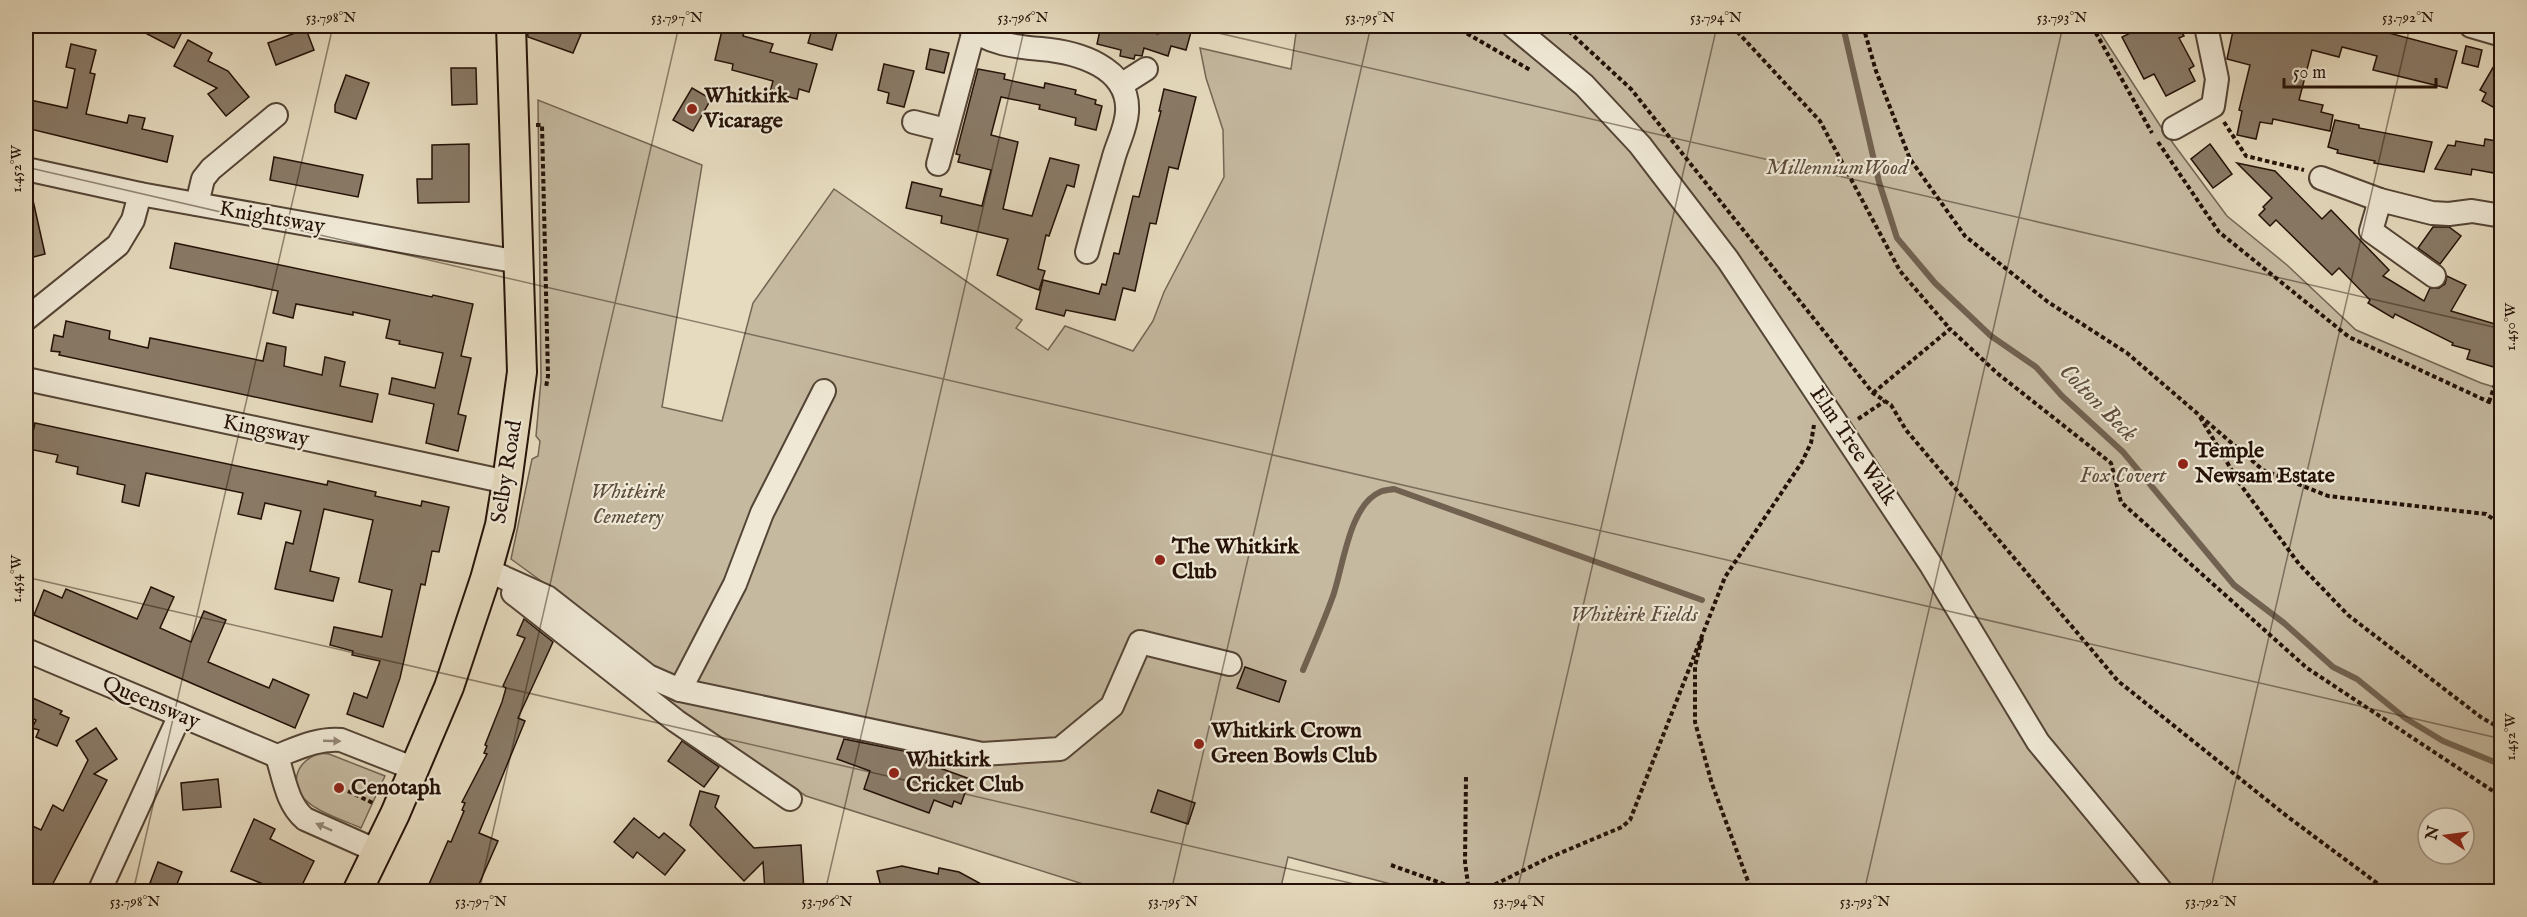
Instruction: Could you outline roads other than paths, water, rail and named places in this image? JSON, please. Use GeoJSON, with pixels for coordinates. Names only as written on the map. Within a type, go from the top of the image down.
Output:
{"type":"FeatureCollection","features":[{"type":"Feature","properties":{"kind":"main road","name":"Selby Road"},"geometry":{"type":"LineString","coordinates":[[357,891],[415,769],[449,687],[500,525],[522,372],[511,26]]}},
{"type":"Feature","properties":{"kind":"street","name":"Elm Tree Walk"},"geometry":{"type":"LineString","coordinates":[[1513,26],[1584,85],[1640,145],[1728,260],[1925,555],[2037,742],[2162,891]]}},
{"type":"Feature","properties":{"kind":"street"},"geometry":{"type":"LineString","coordinates":[[2174,128],[2214,106],[2217,79],[2206,26]]}},
{"type":"Feature","properties":{"kind":"street"},"geometry":{"type":"LineString","coordinates":[[2471,26],[2502,35]]}},
{"type":"Feature","properties":{"kind":"street"},"geometry":{"type":"LineString","coordinates":[[938,164],[972,28],[1004,44],[1080,56],[1103,66],[1120,85],[1127,106],[1125,128],[1116,147],[1087,252]]}},
{"type":"Feature","properties":{"kind":"street"},"geometry":{"type":"LineString","coordinates":[[1120,85],[1146,69]]}},
{"type":"Feature","properties":{"kind":"street"},"geometry":{"type":"LineString","coordinates":[[197,204],[204,179],[211,170],[276,115]]}},
{"type":"Feature","properties":{"kind":"street"},"geometry":{"type":"LineString","coordinates":[[914,122],[946,130]]}},
{"type":"Feature","properties":{"kind":"street","name":"Knightsway"},"geometry":{"type":"LineString","coordinates":[[26,169],[140,194],[519,262]]}},
{"type":"Feature","properties":{"kind":"street"},"geometry":{"type":"LineString","coordinates":[[2321,178],[2380,200],[2432,213],[2449,214],[2472,211],[2502,216]]}},
{"type":"Feature","properties":{"kind":"street"},"geometry":{"type":"LineString","coordinates":[[26,319],[118,245],[133,220],[140,194]]}},
{"type":"Feature","properties":{"kind":"street"},"geometry":{"type":"LineString","coordinates":[[2380,200],[2371,231],[2434,276]]}},
{"type":"Feature","properties":{"kind":"street","name":"Kingsway"},"geometry":{"type":"LineString","coordinates":[[26,379],[507,482]]}},
{"type":"Feature","properties":{"kind":"street"},"geometry":{"type":"LineString","coordinates":[[680,690],[735,584],[762,513],[824,391]]}},
{"type":"Feature","properties":{"kind":"street"},"geometry":{"type":"LineString","coordinates":[[486,575],[547,597],[648,676],[680,690],[982,754],[1060,749],[1112,706],[1140,642],[1230,664]]}},
{"type":"Feature","properties":{"kind":"street"},"geometry":{"type":"LineString","coordinates":[[486,575],[520,597],[676,721],[790,799]]}},
{"type":"Feature","properties":{"kind":"street","name":"Queensway"},"geometry":{"type":"LineString","coordinates":[[26,650],[277,756]]}},
{"type":"Feature","properties":{"kind":"street"},"geometry":{"type":"LineString","coordinates":[[99,891],[180,715]]}},
{"type":"Feature","properties":{"kind":"street"},"geometry":{"type":"LineString","coordinates":[[377,851],[305,819],[297,812],[291,804],[277,756],[318,741],[341,740],[415,769]]}},
{"type":"Feature","properties":{"kind":"waterway","name":"Colton Beck"},"geometry":{"type":"LineString","coordinates":[[1843,26],[1879,182],[1897,238],[1935,283],[1991,336],[2036,367],[2062,396],[2123,452],[2234,585],[2284,623],[2333,667],[2357,679],[2405,718],[2443,741],[2502,765]]}},
{"type":"Feature","properties":{"kind":"waterway"},"geometry":{"type":"LineString","coordinates":[[1303,670],[1333,596],[1354,523],[1369,499],[1385,490],[1394,489],[1702,600]]}},
{"type":"Feature","properties":{"kind":"place","name":"Whitkirk Vicarage"},"geometry":{"type":"Point","coordinates":[692,109]}},
{"type":"Feature","properties":{"kind":"place","name":"Temple Newsam Estate"},"geometry":{"type":"Point","coordinates":[2183,464]}},
{"type":"Feature","properties":{"kind":"place","name":"The Whitkirk Club"},"geometry":{"type":"Point","coordinates":[1160,560]}},
{"type":"Feature","properties":{"kind":"place","name":"Whitkirk Crown Green Bowls Club"},"geometry":{"type":"Point","coordinates":[1199,744]}},
{"type":"Feature","properties":{"kind":"place","name":"Whitkirk Cricket Club"},"geometry":{"type":"Point","coordinates":[894,773]}},
{"type":"Feature","properties":{"kind":"place","name":"Cenotaph"},"geometry":{"type":"Point","coordinates":[339,788]}},
{"type":"Feature","properties":{"kind":"park label","name":"MillenniumWood"},"geometry":{"type":"Point","coordinates":[1837,168]}},
{"type":"Feature","properties":{"kind":"park label","name":"Fox Covert"},"geometry":{"type":"Point","coordinates":[2123,476]}},
{"type":"Feature","properties":{"kind":"park label","name":"Whitkirk Cemetery"},"geometry":{"type":"Point","coordinates":[628,504]}},
{"type":"Feature","properties":{"kind":"park label","name":"Whitkirk Fields"},"geometry":{"type":"Point","coordinates":[1634,615]}}]}
